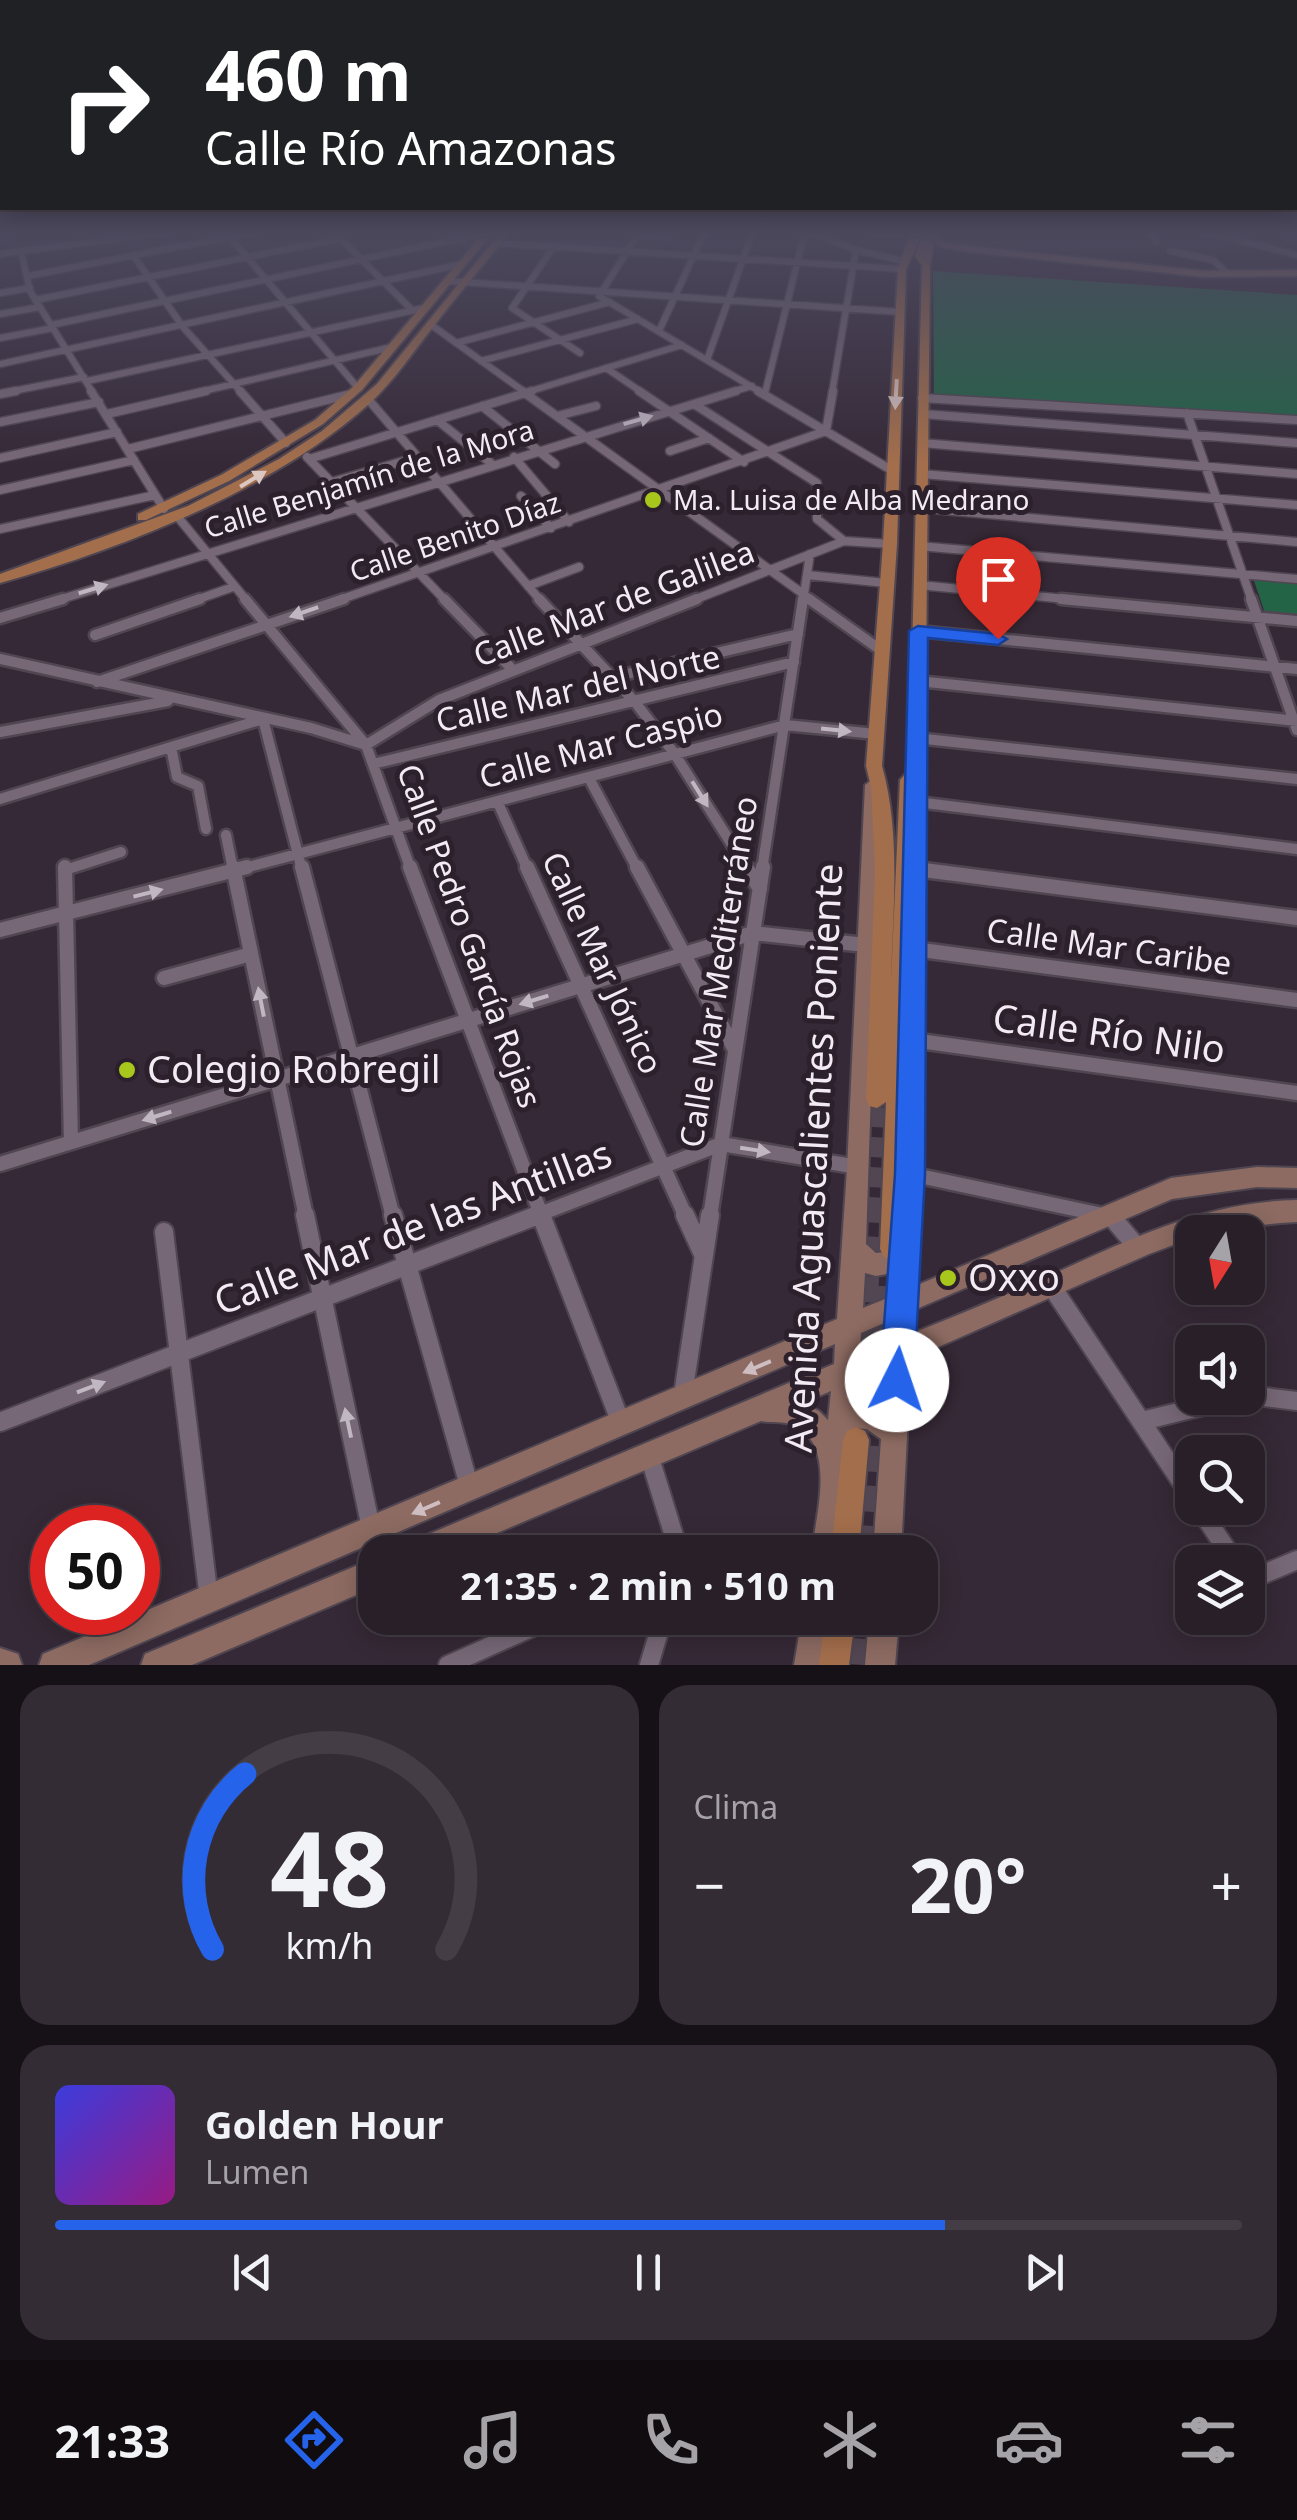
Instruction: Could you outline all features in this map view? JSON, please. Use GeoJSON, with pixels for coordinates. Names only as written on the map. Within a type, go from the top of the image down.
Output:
{"type":"FeatureCollection","features":[{"type":"Feature","properties":{"kind":"main road"},"geometry":{"type":"LineString","coordinates":[[0,566],[164,509],[286,443],[354,391],[392,347],[417,309]]}},
{"type":"Feature","properties":{"kind":"main road"},"geometry":{"type":"LineString","coordinates":[[0,579],[177,516],[304,455],[368,398],[442,309]]}},
{"type":"Feature","properties":{"kind":"main road","name":"Avenida Aguascalientes Poniente"},"geometry":{"type":"LineString","coordinates":[[846,1535],[845,1372],[900,309]]}},
{"type":"Feature","properties":{"kind":"main road"},"geometry":{"type":"LineString","coordinates":[[853,1243],[859,1256],[875,1266],[893,1263],[899,1250],[910,1174],[925,309]]}},
{"type":"Feature","properties":{"kind":"main road","name":"Avenida Aguascalientes Poniente"},"geometry":{"type":"LineString","coordinates":[[874,766],[881,778],[882,836],[876,1098]]}},
{"type":"Feature","properties":{"kind":"main road"},"geometry":{"type":"LineString","coordinates":[[888,1535],[902,1306],[899,1250],[908,780],[917,772]]}},
{"type":"Feature","properties":{"kind":"main road"},"geometry":{"type":"LineString","coordinates":[[386,1535],[470,1489],[1172,1189],[1257,1177],[1297,1178]]}},
{"type":"Feature","properties":{"kind":"main road"},"geometry":{"type":"LineString","coordinates":[[460,1535],[845,1372],[899,1353],[1137,1247],[1227,1214],[1297,1211]]}},
{"type":"Feature","properties":{"kind":"main road"},"geometry":{"type":"LineString","coordinates":[[758,1409],[796,1410],[812,1419],[829,1445],[837,1474]]}},
{"type":"Feature","properties":{"kind":"main road"},"geometry":{"type":"LineString","coordinates":[[848,1429],[859,1412],[872,1416],[894,1434]]}},
{"type":"Feature","properties":{"kind":"main road","name":"Avenida Aguascalientes Poniente"},"geometry":{"type":"LineString","coordinates":[[828,1535],[848,1429]]}},
{"type":"Feature","properties":{"kind":"main road"},"geometry":{"type":"LineString","coordinates":[[52,1665],[209,1600],[358,1547]]}},
{"type":"Feature","properties":{"kind":"main road"},"geometry":{"type":"LineString","coordinates":[[156,1665],[358,1579]]}},
{"type":"Feature","properties":{"kind":"main road"},"geometry":{"type":"LineString","coordinates":[[809,1665],[814,1635]]}},
{"type":"Feature","properties":{"kind":"main road"},"geometry":{"type":"LineString","coordinates":[[834,1665],[838,1635]]}},
{"type":"Feature","properties":{"kind":"street"},"geometry":{"type":"LineString","coordinates":[[41,309],[164,509]]}},
{"type":"Feature","properties":{"kind":"street"},"geometry":{"type":"LineString","coordinates":[[0,338],[130,309]]}},
{"type":"Feature","properties":{"kind":"street"},"geometry":{"type":"LineString","coordinates":[[170,309],[286,443]]}},
{"type":"Feature","properties":{"kind":"street"},"geometry":{"type":"LineString","coordinates":[[0,364],[263,309]]}},
{"type":"Feature","properties":{"kind":"street"},"geometry":{"type":"LineString","coordinates":[[128,449],[354,391],[334,361],[288,309]]}},
{"type":"Feature","properties":{"kind":"street"},"geometry":{"type":"LineString","coordinates":[[0,392],[206,354],[414,309]]}},
{"type":"Feature","properties":{"kind":"street"},"geometry":{"type":"LineString","coordinates":[[513,309],[580,353]]}},
{"type":"Feature","properties":{"kind":"street"},"geometry":{"type":"LineString","coordinates":[[456,343],[585,309]]}},
{"type":"Feature","properties":{"kind":"street"},"geometry":{"type":"LineString","coordinates":[[621,309],[893,471]]}},
{"type":"Feature","properties":{"kind":"street"},"geometry":{"type":"LineString","coordinates":[[658,331],[670,309]]}},
{"type":"Feature","properties":{"kind":"street"},"geometry":{"type":"LineString","coordinates":[[707,360],[725,309]]}},
{"type":"Feature","properties":{"kind":"street"},"geometry":{"type":"LineString","coordinates":[[765,394],[787,309]]}},
{"type":"Feature","properties":{"kind":"street"},"geometry":{"type":"LineString","coordinates":[[826,430],[846,309]]}},
{"type":"Feature","properties":{"kind":"street"},"geometry":{"type":"LineString","coordinates":[[855,309],[900,312]]}},
{"type":"Feature","properties":{"kind":"street"},"geometry":{"type":"LineString","coordinates":[[481,361],[638,319]]}},
{"type":"Feature","properties":{"kind":"street"},"geometry":{"type":"LineString","coordinates":[[430,324],[882,651]]}},
{"type":"Feature","properties":{"kind":"street"},"geometry":{"type":"LineString","coordinates":[[304,455],[394,433],[682,345]]}},
{"type":"Feature","properties":{"kind":"street"},"geometry":{"type":"LineString","coordinates":[[106,414],[392,347]]}},
{"type":"Feature","properties":{"kind":"street"},"geometry":{"type":"LineString","coordinates":[[606,368],[744,462]]}},
{"type":"Feature","properties":{"kind":"street","name":"Calle Benjamín de la Mora"},"geometry":{"type":"LineString","coordinates":[[0,618],[752,386]]}},
{"type":"Feature","properties":{"kind":"street"},"geometry":{"type":"LineString","coordinates":[[368,398],[492,548],[614,677],[674,753],[760,888]]}},
{"type":"Feature","properties":{"kind":"street"},"geometry":{"type":"LineString","coordinates":[[922,398],[1297,420]]}},
{"type":"Feature","properties":{"kind":"street"},"geometry":{"type":"LineString","coordinates":[[0,422],[99,402]]}},
{"type":"Feature","properties":{"kind":"street"},"geometry":{"type":"LineString","coordinates":[[694,404],[817,483],[817,519],[844,540]]}},
{"type":"Feature","properties":{"kind":"street"},"geometry":{"type":"LineString","coordinates":[[482,406],[555,464]]}},
{"type":"Feature","properties":{"kind":"street"},"geometry":{"type":"LineString","coordinates":[[557,416],[596,406]]}},
{"type":"Feature","properties":{"kind":"street"},"geometry":{"type":"LineString","coordinates":[[918,681],[1296,724],[1187,413]]}},
{"type":"Feature","properties":{"kind":"street"},"geometry":{"type":"LineString","coordinates":[[923,414],[1297,443]]}},
{"type":"Feature","properties":{"kind":"street"},"geometry":{"type":"LineString","coordinates":[[437,420],[492,464]]}},
{"type":"Feature","properties":{"kind":"street"},"geometry":{"type":"LineString","coordinates":[[0,455],[116,430]]}},
{"type":"Feature","properties":{"kind":"street","name":"Calle Benito Díaz"},"geometry":{"type":"LineString","coordinates":[[98,682],[661,491],[826,430]]}},
{"type":"Feature","properties":{"kind":"street"},"geometry":{"type":"LineString","coordinates":[[670,451],[709,438]]}},
{"type":"Feature","properties":{"kind":"street"},"geometry":{"type":"LineString","coordinates":[[922,443],[1297,474]]}},
{"type":"Feature","properties":{"kind":"street"},"geometry":{"type":"LineString","coordinates":[[304,455],[513,670]]}},
{"type":"Feature","properties":{"kind":"street"},"geometry":{"type":"LineString","coordinates":[[514,457],[569,522]]}},
{"type":"Feature","properties":{"kind":"street"},"geometry":{"type":"LineString","coordinates":[[332,482],[414,458]]}},
{"type":"Feature","properties":{"kind":"street"},"geometry":{"type":"LineString","coordinates":[[0,490],[134,460]]}},
{"type":"Feature","properties":{"kind":"street"},"geometry":{"type":"LineString","coordinates":[[922,474],[1297,505]]}},
{"type":"Feature","properties":{"kind":"street"},"geometry":{"type":"LineString","coordinates":[[0,529],[155,495]]}},
{"type":"Feature","properties":{"kind":"street"},"geometry":{"type":"LineString","coordinates":[[520,496],[551,528]]}},
{"type":"Feature","properties":{"kind":"street"},"geometry":{"type":"LineString","coordinates":[[920,508],[1297,542]]}},
{"type":"Feature","properties":{"kind":"street","name":"Calle Pedro García Rojas"},"geometry":{"type":"LineString","coordinates":[[177,516],[366,745],[466,1021],[622,1425]]}},
{"type":"Feature","properties":{"kind":"street","name":"Calle Mar de Galilea"},"geometry":{"type":"LineString","coordinates":[[366,745],[439,700],[844,540],[890,544]]}},
{"type":"Feature","properties":{"kind":"street"},"geometry":{"type":"LineString","coordinates":[[920,546],[1297,579]]}},
{"type":"Feature","properties":{"kind":"street","name":"Calle Mar Mediterráneo"},"geometry":{"type":"LineString","coordinates":[[683,1399],[810,554]]}},
{"type":"Feature","properties":{"kind":"street"},"geometry":{"type":"LineString","coordinates":[[528,586],[578,568]]}},
{"type":"Feature","properties":{"kind":"street"},"geometry":{"type":"LineString","coordinates":[[807,576],[886,583]]}},
{"type":"Feature","properties":{"kind":"street"},"geometry":{"type":"LineString","coordinates":[[919,585],[1297,622]]}},
{"type":"Feature","properties":{"kind":"street"},"geometry":{"type":"LineString","coordinates":[[95,634],[233,587]]}},
{"type":"Feature","properties":{"kind":"street"},"geometry":{"type":"LineString","coordinates":[[918,631],[1297,670]]}},
{"type":"Feature","properties":{"kind":"street"},"geometry":{"type":"LineString","coordinates":[[614,677],[798,634]]}},
{"type":"Feature","properties":{"kind":"street"},"geometry":{"type":"LineString","coordinates":[[0,660],[335,734],[366,745]]}},
{"type":"Feature","properties":{"kind":"street","name":"Calle Mar del Norte"},"geometry":{"type":"LineString","coordinates":[[373,764],[794,662]]}},
{"type":"Feature","properties":{"kind":"street"},"geometry":{"type":"LineString","coordinates":[[0,732],[175,699]]}},
{"type":"Feature","properties":{"kind":"street"},"geometry":{"type":"LineString","coordinates":[[0,799],[263,719]]}},
{"type":"Feature","properties":{"kind":"street"},"geometry":{"type":"LineString","coordinates":[[263,719],[406,1266],[470,1489]]}},
{"type":"Feature","properties":{"kind":"street","name":"Calle Mar Caspio"},"geometry":{"type":"LineString","coordinates":[[0,930],[399,829],[784,725],[876,734]]}},
{"type":"Feature","properties":{"kind":"street"},"geometry":{"type":"LineString","coordinates":[[916,738],[1297,779]]}},
{"type":"Feature","properties":{"kind":"street"},"geometry":{"type":"LineString","coordinates":[[171,747],[178,778],[198,786],[206,829]]}},
{"type":"Feature","properties":{"kind":"street"},"geometry":{"type":"LineString","coordinates":[[589,778],[735,1050]]}},
{"type":"Feature","properties":{"kind":"street"},"geometry":{"type":"LineString","coordinates":[[918,802],[1297,849]]}},
{"type":"Feature","properties":{"kind":"street","name":"Calle Mar Jónico"},"geometry":{"type":"LineString","coordinates":[[498,803],[704,1257]]}},
{"type":"Feature","properties":{"kind":"street"},"geometry":{"type":"LineString","coordinates":[[226,834],[372,1535]]}},
{"type":"Feature","properties":{"kind":"street"},"geometry":{"type":"LineString","coordinates":[[71,1142],[60,915],[65,868],[121,852]]}},
{"type":"Feature","properties":{"kind":"street"},"geometry":{"type":"LineString","coordinates":[[916,869],[1297,918]]}},
{"type":"Feature","properties":{"kind":"street"},"geometry":{"type":"LineString","coordinates":[[0,1164],[753,932],[866,945]]}},
{"type":"Feature","properties":{"kind":"street","name":"Calle Mar Caribe"},"geometry":{"type":"LineString","coordinates":[[914,949],[1297,1000]]}},
{"type":"Feature","properties":{"kind":"street"},"geometry":{"type":"LineString","coordinates":[[164,978],[251,954]]}},
{"type":"Feature","properties":{"kind":"street","name":"Calle Río Nilo"},"geometry":{"type":"LineString","coordinates":[[912,1040],[1297,1093]]}},
{"type":"Feature","properties":{"kind":"street"},"geometry":{"type":"LineString","coordinates":[[721,1144],[858,1167]]}},
{"type":"Feature","properties":{"kind":"street","name":"Calle Mar de las Antillas"},"geometry":{"type":"LineString","coordinates":[[0,1422],[721,1144]]}},
{"type":"Feature","properties":{"kind":"street"},"geometry":{"type":"LineString","coordinates":[[910,1174],[1110,1214],[1137,1247]]}},
{"type":"Feature","properties":{"kind":"street"},"geometry":{"type":"LineString","coordinates":[[164,1232],[209,1600]]}},
{"type":"Feature","properties":{"kind":"street"},"geometry":{"type":"LineString","coordinates":[[1052,1287],[1175,1471]]}},
{"type":"Feature","properties":{"kind":"street"},"geometry":{"type":"LineString","coordinates":[[1265,1396],[1297,1400]]}},
{"type":"Feature","properties":{"kind":"street"},"geometry":{"type":"LineString","coordinates":[[1142,1420],[1175,1412]]}},
{"type":"Feature","properties":{"kind":"street"},"geometry":{"type":"LineString","coordinates":[[648,1455],[673,1535]]}},
{"type":"Feature","properties":{"kind":"street"},"geometry":{"type":"LineString","coordinates":[[1265,1573],[1297,1560]]}},
{"type":"Feature","properties":{"kind":"street"},"geometry":{"type":"LineString","coordinates":[[448,1665],[515,1635]]}},
{"type":"Feature","properties":{"kind":"street"},"geometry":{"type":"LineString","coordinates":[[649,1665],[658,1635]]}},
{"type":"Feature","properties":{"kind":"green space"},"geometry":{"type":"Polygon","coordinates":[[[933,309],[1297,309],[1297,418],[934,395],[933,309]]]}},
{"type":"Feature","properties":{"kind":"green space"},"geometry":{"type":"Polygon","coordinates":[[[1253,578],[1297,582],[1297,619],[1266,616],[1253,578]]]}},
{"type":"Feature","properties":{"kind":"tunnel"},"geometry":{"type":"LineString","coordinates":[[870,1217],[877,1099]]}},
{"type":"Feature","properties":{"kind":"tunnel"},"geometry":{"type":"LineString","coordinates":[[857,1422],[870,1215]]}},
{"type":"Feature","properties":{"kind":"tunnel"},"geometry":{"type":"LineString","coordinates":[[874,1535],[892,1254]]}},
{"type":"Feature","properties":{"kind":"tunnel"},"geometry":{"type":"LineString","coordinates":[[864,1665],[867,1635]]}},
{"type":"Feature","properties":{"kind":"place","name":"Ma. Luisa de Alba Medrano"},"geometry":{"type":"Point","coordinates":[653,500]}},
{"type":"Feature","properties":{"kind":"place","name":"Colegio Robregil"},"geometry":{"type":"Point","coordinates":[127,1070]}},
{"type":"Feature","properties":{"kind":"place","name":"Oxxo"},"geometry":{"type":"Point","coordinates":[948,1278]}},
{"type":"Feature","properties":{"kind":"route"},"geometry":{"type":"LineString","coordinates":[[897,1380],[910,1174],[918,631],[998,639]]}}]}
